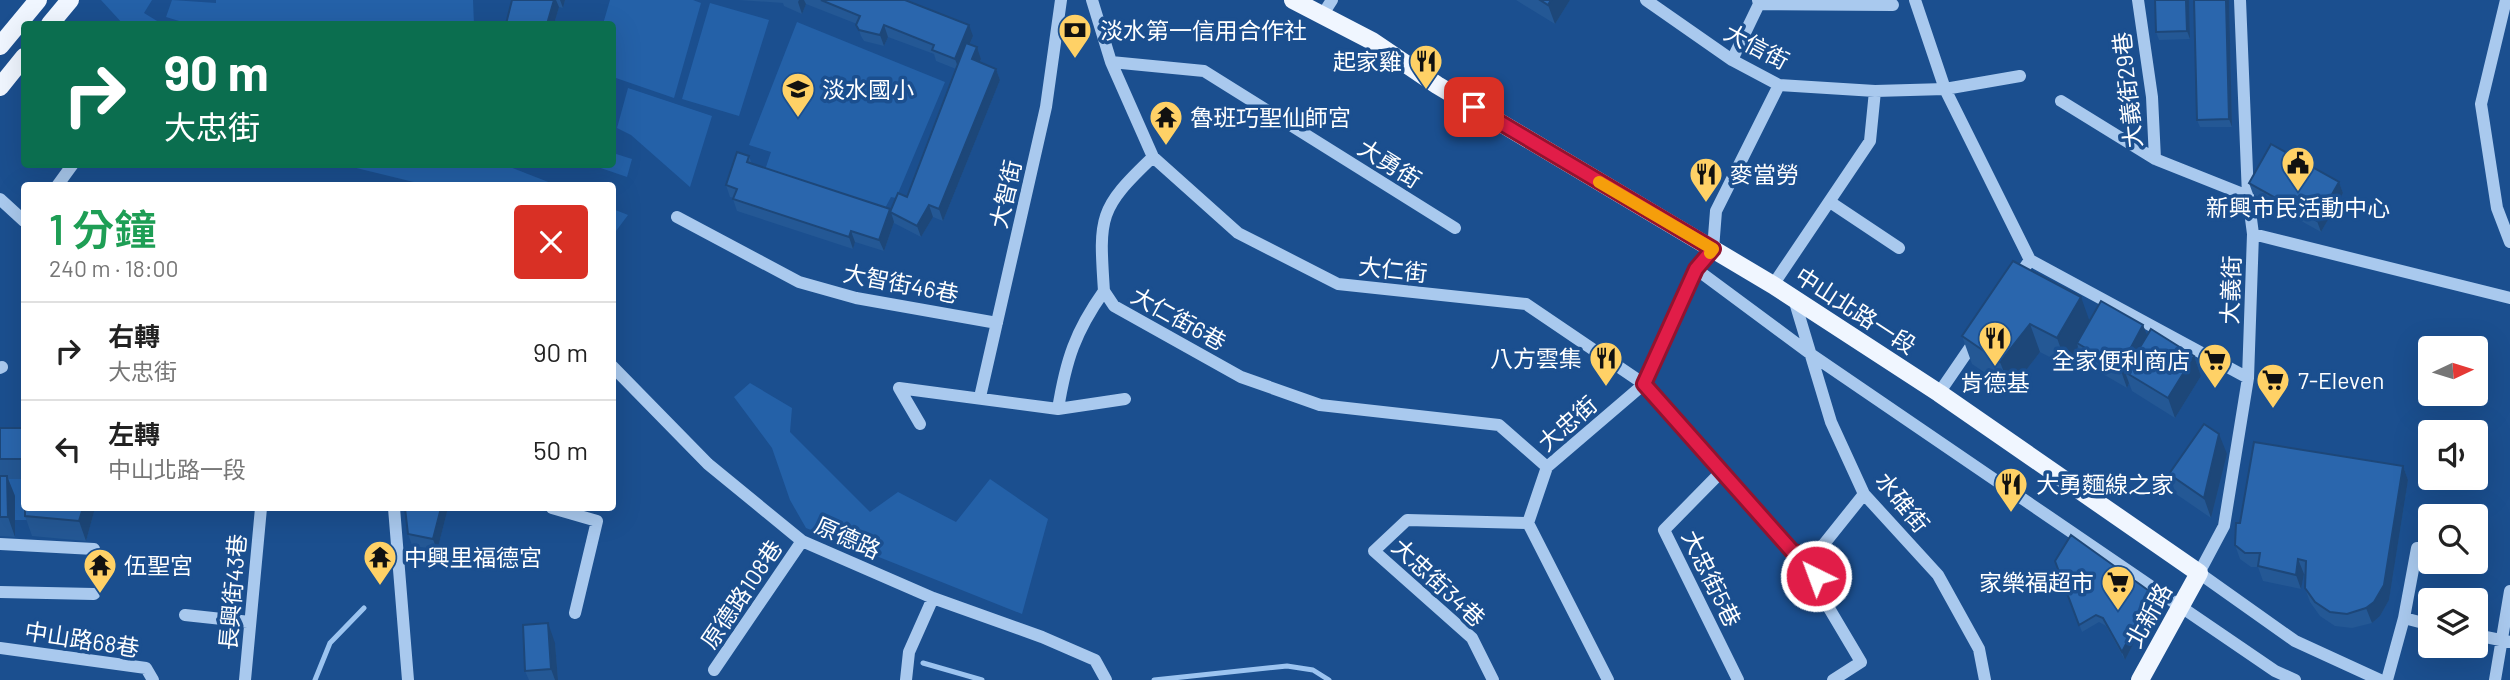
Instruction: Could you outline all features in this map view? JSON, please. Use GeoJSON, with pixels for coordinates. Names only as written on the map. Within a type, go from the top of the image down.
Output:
{"type":"FeatureCollection","features":[{"type":"Feature","properties":{"kind":"main road"},"geometry":{"type":"LineString","coordinates":[[0,46],[38,0]]}},
{"type":"Feature","properties":{"kind":"main road"},"geometry":{"type":"LineString","coordinates":[[52,21],[69,0]]}},
{"type":"Feature","properties":{"kind":"main road","name":"中山北路一段"},"geometry":{"type":"LineString","coordinates":[[1293,0],[1328,7],[1773,285],[1939,393],[2199,573]]}},
{"type":"Feature","properties":{"kind":"main road"},"geometry":{"type":"LineString","coordinates":[[0,88],[21,61]]}},
{"type":"Feature","properties":{"kind":"main road","name":"北新路"},"geometry":{"type":"LineString","coordinates":[[2140,680],[2199,573]]}},
{"type":"Feature","properties":{"kind":"street","name":"大智街"},"geometry":{"type":"LineString","coordinates":[[980,397],[1046,107],[1061,0]]}},
{"type":"Feature","properties":{"kind":"street","name":"大仁街"},"geometry":{"type":"LineString","coordinates":[[1092,0],[1111,62],[1153,157],[1238,233],[1338,284],[1526,304],[1644,384]]}},
{"type":"Feature","properties":{"kind":"street","name":"大信街"},"geometry":{"type":"LineString","coordinates":[[1646,0],[1732,60],[1779,85],[1875,92],[1945,89],[2020,76]]}},
{"type":"Feature","properties":{"kind":"street"},"geometry":{"type":"LineString","coordinates":[[1914,0],[1945,89],[2029,260],[2248,378]]}},
{"type":"Feature","properties":{"kind":"street","name":"大義街29巷"},"geometry":{"type":"LineString","coordinates":[[2138,0],[2152,97],[2155,159],[2248,196]]}},
{"type":"Feature","properties":{"kind":"street","name":"大義街"},"geometry":{"type":"LineString","coordinates":[[2199,573],[2224,526],[2248,378],[2253,234],[2248,196],[2240,0]]}},
{"type":"Feature","properties":{"kind":"street"},"geometry":{"type":"LineString","coordinates":[[2506,0],[2480,104],[2497,208],[2510,242]]}},
{"type":"Feature","properties":{"kind":"street"},"geometry":{"type":"LineString","coordinates":[[1732,60],[1758,2],[1894,5]]}},
{"type":"Feature","properties":{"kind":"street","name":"大勇街"},"geometry":{"type":"LineString","coordinates":[[1111,62],[1204,71],[1455,228]]}},
{"type":"Feature","properties":{"kind":"street"},"geometry":{"type":"LineString","coordinates":[[1713,249],[1716,211],[1779,85]]}},
{"type":"Feature","properties":{"kind":"street"},"geometry":{"type":"LineString","coordinates":[[1773,285],[1870,141],[1875,92]]}},
{"type":"Feature","properties":{"kind":"street"},"geometry":{"type":"LineString","coordinates":[[2061,101],[2155,159]]}},
{"type":"Feature","properties":{"kind":"street"},"geometry":{"type":"LineString","coordinates":[[1104,291],[1102,234],[1106,209],[1121,187],[1153,157]]}},
{"type":"Feature","properties":{"kind":"street"},"geometry":{"type":"LineString","coordinates":[[0,199],[21,217]]}},
{"type":"Feature","properties":{"kind":"street"},"geometry":{"type":"LineString","coordinates":[[1830,202],[1899,248]]}},
{"type":"Feature","properties":{"kind":"street","name":"大智街46巷"},"geometry":{"type":"LineString","coordinates":[[677,217],[799,282],[856,298],[997,323]]}},
{"type":"Feature","properties":{"kind":"street"},"geometry":{"type":"LineString","coordinates":[[2253,234],[2510,298]]}},
{"type":"Feature","properties":{"kind":"street","name":"大忠街"},"geometry":{"type":"LineString","coordinates":[[1528,523],[1547,467],[1644,384],[1696,269],[1713,249]]}},
{"type":"Feature","properties":{"kind":"street"},"geometry":{"type":"LineString","coordinates":[[2008,292],[2029,260]]}},
{"type":"Feature","properties":{"kind":"street"},"geometry":{"type":"LineString","coordinates":[[1696,269],[1812,355],[2275,671],[2295,680]]}},
{"type":"Feature","properties":{"kind":"street","name":"大仁街6巷"},"geometry":{"type":"LineString","coordinates":[[1058,409],[1064,372],[1081,325],[1104,291],[1114,306],[1241,377],[1320,405],[1499,425],[1547,467]]}},
{"type":"Feature","properties":{"kind":"street","name":"水碓街"},"geometry":{"type":"LineString","coordinates":[[1794,299],[1831,422],[1864,494],[1938,575],[1979,649],[1985,680]]}},
{"type":"Feature","properties":{"kind":"street"},"geometry":{"type":"LineString","coordinates":[[1939,393],[1986,324]]}},
{"type":"Feature","properties":{"kind":"street","name":"原德路"},"geometry":{"type":"LineString","coordinates":[[616,370],[708,464],[803,541],[933,598],[1042,637],[1096,660],[1107,680]]}},
{"type":"Feature","properties":{"kind":"street"},"geometry":{"type":"LineString","coordinates":[[1644,384],[1792,551],[1811,559]]}},
{"type":"Feature","properties":{"kind":"street"},"geometry":{"type":"LineString","coordinates":[[920,424],[900,388],[1058,409],[1125,399]]}},
{"type":"Feature","properties":{"kind":"street","name":"大忠街5巷"},"geometry":{"type":"LineString","coordinates":[[1721,472],[1664,530],[1738,680]]}},
{"type":"Feature","properties":{"kind":"street"},"geometry":{"type":"LineString","coordinates":[[1811,559],[1864,494]]}},
{"type":"Feature","properties":{"kind":"street","name":"長興街43巷"},"geometry":{"type":"LineString","coordinates":[[245,680],[261,511]]}},
{"type":"Feature","properties":{"kind":"street"},"geometry":{"type":"LineString","coordinates":[[394,511],[408,680]]}},
{"type":"Feature","properties":{"kind":"street"},"geometry":{"type":"LineString","coordinates":[[562,511],[597,521],[575,613]]}},
{"type":"Feature","properties":{"kind":"street","name":"大忠街34巷"},"geometry":{"type":"LineString","coordinates":[[1493,680],[1472,639],[1374,551],[1407,520],[1528,523]]}},
{"type":"Feature","properties":{"kind":"street"},"geometry":{"type":"LineString","coordinates":[[1528,523],[1608,680]]}},
{"type":"Feature","properties":{"kind":"street","name":"原德路108巷"},"geometry":{"type":"LineString","coordinates":[[714,670],[803,541]]}},
{"type":"Feature","properties":{"kind":"street"},"geometry":{"type":"LineString","coordinates":[[0,544],[94,550]]}},
{"type":"Feature","properties":{"kind":"street"},"geometry":{"type":"LineString","coordinates":[[2387,680],[2404,618],[2417,548]]}},
{"type":"Feature","properties":{"kind":"street"},"geometry":{"type":"LineString","coordinates":[[1811,559],[1820,593],[1861,662],[1833,680]]}},
{"type":"Feature","properties":{"kind":"street","name":"中山北路一段"},"geometry":{"type":"LineString","coordinates":[[2199,573],[2295,641],[2380,680]]}},
{"type":"Feature","properties":{"kind":"street"},"geometry":{"type":"LineString","coordinates":[[0,592],[94,594]]}},
{"type":"Feature","properties":{"kind":"street"},"geometry":{"type":"LineString","coordinates":[[2495,680],[2506,642],[2510,592]]}},
{"type":"Feature","properties":{"kind":"street"},"geometry":{"type":"LineString","coordinates":[[906,680],[909,652],[933,598]]}},
{"type":"Feature","properties":{"kind":"street"},"geometry":{"type":"LineString","coordinates":[[185,615],[250,621]]}},
{"type":"Feature","properties":{"kind":"street"},"geometry":{"type":"LineString","coordinates":[[2404,618],[2418,622]]}},
{"type":"Feature","properties":{"kind":"street"},"geometry":{"type":"LineString","coordinates":[[2488,638],[2506,642]]}},
{"type":"Feature","properties":{"kind":"street","name":"中山路68巷"},"geometry":{"type":"LineString","coordinates":[[0,648],[146,668],[153,680]]}},
{"type":"Feature","properties":{"kind":"shaded area"},"geometry":{"type":"Polygon","coordinates":[[[101,0],[152,0],[144,13],[157,21],[120,21],[101,0]]]}},
{"type":"Feature","properties":{"kind":"shaded area"},"geometry":{"type":"Polygon","coordinates":[[[172,0],[216,3],[216,0],[473,0],[474,21],[179,21],[166,17],[172,0]]]}},
{"type":"Feature","properties":{"kind":"shaded area"},"geometry":{"type":"Polygon","coordinates":[[[610,0],[693,0],[701,3],[674,98],[616,78],[616,21],[604,21],[610,0]]]}},
{"type":"Feature","properties":{"kind":"shaded area"},"geometry":{"type":"Polygon","coordinates":[[[710,3],[769,20],[739,116],[682,99],[710,3]]]}},
{"type":"Feature","properties":{"kind":"shaded area"},"geometry":{"type":"Polygon","coordinates":[[[797,22],[945,82],[896,198],[891,197],[884,210],[765,170],[771,152],[749,145],[797,22]]]}},
{"type":"Feature","properties":{"kind":"shaded area"},"geometry":{"type":"Polygon","coordinates":[[[628,88],[712,116],[690,187],[631,135],[617,128],[628,88]]]}},
{"type":"Feature","properties":{"kind":"shaded area"},"geometry":{"type":"Polygon","coordinates":[[[616,154],[632,159],[627,177],[601,168],[616,168],[616,154]]]}},
{"type":"Feature","properties":{"kind":"shaded area"},"geometry":{"type":"Polygon","coordinates":[[[356,168],[513,168],[548,182],[414,182],[356,168]]]}},
{"type":"Feature","properties":{"kind":"shaded area"},"geometry":{"type":"Polygon","coordinates":[[[616,210],[628,215],[616,231],[616,210]]]}},
{"type":"Feature","properties":{"kind":"shaded area"},"geometry":{"type":"Polygon","coordinates":[[[750,383],[792,408],[790,432],[870,512],[898,492],[956,522],[990,479],[1048,519],[1022,614],[806,528],[790,500],[772,448],[734,397],[750,383]]]}},
{"type":"Feature","properties":{"kind":"shaded area"},"geometry":{"type":"Polygon","coordinates":[[[0,479],[21,479],[21,511],[32,511],[32,520],[15,520],[14,496],[0,479]]]}},
{"type":"Feature","properties":{"kind":"building"},"geometry":{"type":"Polygon","coordinates":[[[512,0],[554,0],[548,21],[507,21],[512,0]]]}},
{"type":"Feature","properties":{"kind":"building"},"geometry":{"type":"Polygon","coordinates":[[[821,0],[905,0],[969,25],[955,59],[932,50],[934,45],[884,25],[880,35],[859,30],[856,25],[860,16],[821,0]]]}},
{"type":"Feature","properties":{"kind":"building"},"geometry":{"type":"Polygon","coordinates":[[[2155,0],[2186,0],[2187,31],[2156,32],[2155,0]]]}},
{"type":"Feature","properties":{"kind":"building"},"geometry":{"type":"Polygon","coordinates":[[[2194,0],[2226,0],[2229,119],[2197,120],[2194,0]]]}},
{"type":"Feature","properties":{"kind":"building"},"geometry":{"type":"Polygon","coordinates":[[[966,43],[977,47],[972,59],[996,69],[939,209],[929,205],[917,226],[890,212],[898,193],[907,197],[966,43]]]}},
{"type":"Feature","properties":{"kind":"building","name":"新興市民活動中心"},"geometry":{"type":"Polygon","coordinates":[[[2271,144],[2339,182],[2317,221],[2249,183],[2271,144]]]}},
{"type":"Feature","properties":{"kind":"building"},"geometry":{"type":"Polygon","coordinates":[[[737,152],[749,156],[747,162],[890,209],[879,240],[851,231],[849,237],[733,199],[737,189],[726,185],[737,152]]]}},
{"type":"Feature","properties":{"kind":"building"},"geometry":{"type":"Polygon","coordinates":[[[2013,261],[2081,297],[2057,338],[2030,324],[2000,362],[1962,336],[2013,261]]]}},
{"type":"Feature","properties":{"kind":"building"},"geometry":{"type":"Polygon","coordinates":[[[2101,301],[2143,325],[2120,368],[2077,343],[2101,301]]]}},
{"type":"Feature","properties":{"kind":"building"},"geometry":{"type":"Polygon","coordinates":[[[2151,329],[2194,356],[2168,398],[2125,372],[2151,329]]]}},
{"type":"Feature","properties":{"kind":"building"},"geometry":{"type":"Polygon","coordinates":[[[2204,424],[2219,434],[2204,498],[2169,474],[2204,424]]]}},
{"type":"Feature","properties":{"kind":"building"},"geometry":{"type":"Polygon","coordinates":[[[0,428],[21,428],[21,459],[0,459],[0,428]]]}},
{"type":"Feature","properties":{"kind":"building"},"geometry":{"type":"Polygon","coordinates":[[[2254,442],[2403,466],[2384,585],[2374,602],[2366,608],[2347,614],[2330,612],[2315,602],[2305,588],[2306,561],[2298,559],[2296,575],[2258,566],[2260,553],[2245,553],[2235,545],[2236,523],[2240,523],[2254,442]]]}},
{"type":"Feature","properties":{"kind":"building"},"geometry":{"type":"Polygon","coordinates":[[[0,476],[7,476],[8,517],[0,517],[0,476]]]}},
{"type":"Feature","properties":{"kind":"building"},"geometry":{"type":"Polygon","coordinates":[[[25,511],[82,511],[79,521],[25,516],[25,511]]]}},
{"type":"Feature","properties":{"kind":"building"},"geometry":{"type":"Polygon","coordinates":[[[405,511],[440,511],[433,539],[408,534],[405,511]]]}},
{"type":"Feature","properties":{"kind":"building"},"geometry":{"type":"Polygon","coordinates":[[[2071,535],[2152,593],[2122,652],[2103,618],[2096,615],[2079,625],[2055,561],[2071,535]]]}},
{"type":"Feature","properties":{"kind":"building"},"geometry":{"type":"Polygon","coordinates":[[[548,623],[551,669],[525,671],[523,625],[548,623]]]}},
{"type":"Feature","properties":{"kind":"waterway"},"geometry":{"type":"LineString","coordinates":[[315,680],[330,643],[364,608]]}},
{"type":"Feature","properties":{"kind":"waterway"},"geometry":{"type":"LineString","coordinates":[[923,663],[982,680]]}},
{"type":"Feature","properties":{"kind":"waterway"},"geometry":{"type":"LineString","coordinates":[[1154,680],[1287,666],[1313,670],[1329,680]]}},
{"type":"Feature","properties":{"kind":"slow traffic"},"geometry":{"type":"LineString","coordinates":[[1599,182],[1713,249],[1710,253]]}},
{"type":"Feature","properties":{"kind":"place","name":"淡水第一信用合作社"},"geometry":{"type":"Point","coordinates":[1075,60]}},
{"type":"Feature","properties":{"kind":"place","name":"起家雞"},"geometry":{"type":"Point","coordinates":[1426,91]}},
{"type":"Feature","properties":{"kind":"place","name":"淡水國小"},"geometry":{"type":"Point","coordinates":[798,119]}},
{"type":"Feature","properties":{"kind":"place","name":"魯班巧聖仙師宮"},"geometry":{"type":"Point","coordinates":[1166,147]}},
{"type":"Feature","properties":{"kind":"place","name":"新興市民活動中心"},"geometry":{"type":"Point","coordinates":[2298,193]}},
{"type":"Feature","properties":{"kind":"place","name":"麥當勞"},"geometry":{"type":"Point","coordinates":[1706,204]}},
{"type":"Feature","properties":{"kind":"place","name":"肯德基"},"geometry":{"type":"Point","coordinates":[1995,368]}},
{"type":"Feature","properties":{"kind":"place","name":"八方雲集"},"geometry":{"type":"Point","coordinates":[1606,388]}},
{"type":"Feature","properties":{"kind":"place","name":"全家便利商店"},"geometry":{"type":"Point","coordinates":[2215,390]}},
{"type":"Feature","properties":{"kind":"place","name":"7-Eleven"},"geometry":{"type":"Point","coordinates":[2273,410]}},
{"type":"Feature","properties":{"kind":"place","name":"大勇麵線之家"},"geometry":{"type":"Point","coordinates":[2011,514]}},
{"type":"Feature","properties":{"kind":"place","name":"中興里福德宮"},"geometry":{"type":"Point","coordinates":[380,587]}},
{"type":"Feature","properties":{"kind":"place","name":"伍聖宮"},"geometry":{"type":"Point","coordinates":[100,595]}},
{"type":"Feature","properties":{"kind":"place","name":"家樂福超市"},"geometry":{"type":"Point","coordinates":[2118,612]}},
{"type":"Feature","properties":{"kind":"route"},"geometry":{"type":"LineString","coordinates":[[1474,107],[1713,249],[1696,269],[1644,384],[1792,551],[1811,559],[1816,576]]}}]}
